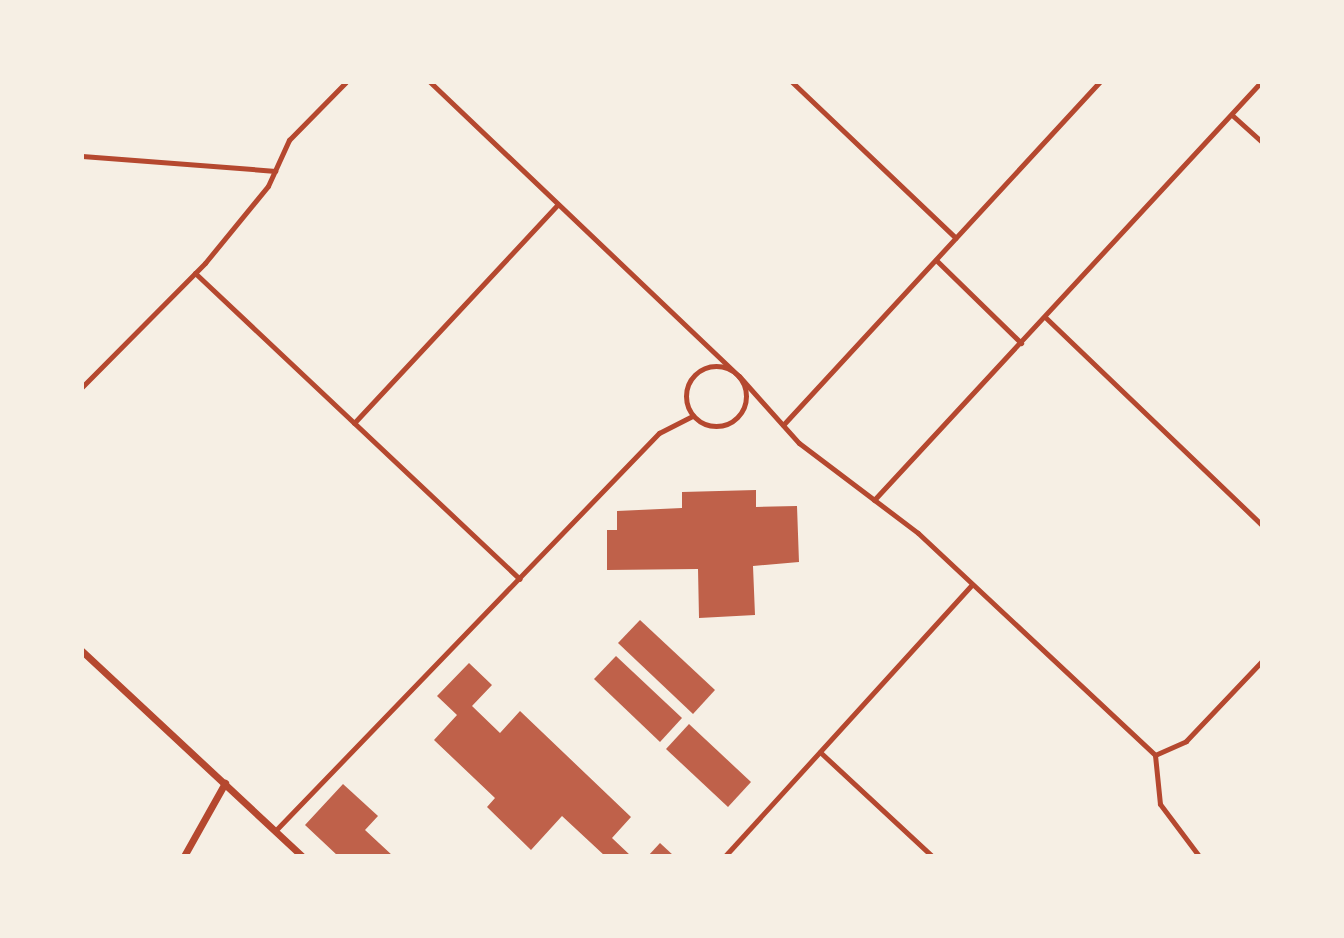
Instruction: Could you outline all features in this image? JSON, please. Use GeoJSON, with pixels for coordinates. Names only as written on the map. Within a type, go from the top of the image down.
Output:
{"type":"FeatureCollection","features":[{"type":"Feature","properties":{"kind":"street"},"geometry":{"type":"LineString","coordinates":[[82,652],[302,856]]}},
{"type":"Feature","properties":{"kind":"street"},"geometry":{"type":"LineString","coordinates":[[184,856],[225,783]]}},
{"type":"Feature","properties":{"kind":"lane"},"geometry":{"type":"LineString","coordinates":[[82,387],[195,273],[268,187],[289,140],[346,82]]}},
{"type":"Feature","properties":{"kind":"lane"},"geometry":{"type":"LineString","coordinates":[[430,82],[739,376],[783,425],[972,584],[1155,755],[1160,804],[1199,856]]}},
{"type":"Feature","properties":{"kind":"lane"},"geometry":{"type":"LineString","coordinates":[[792,82],[956,238]]}},
{"type":"Feature","properties":{"kind":"lane"},"geometry":{"type":"LineString","coordinates":[[783,425],[1100,82]]}},
{"type":"Feature","properties":{"kind":"lane"},"geometry":{"type":"LineString","coordinates":[[874,500],[1261,82]]}},
{"type":"Feature","properties":{"kind":"lane"},"geometry":{"type":"LineString","coordinates":[[1232,115],[1262,142]]}},
{"type":"Feature","properties":{"kind":"lane"},"geometry":{"type":"LineString","coordinates":[[82,156],[275,170]]}},
{"type":"Feature","properties":{"kind":"lane"},"geometry":{"type":"LineString","coordinates":[[354,423],[558,204]]}},
{"type":"Feature","properties":{"kind":"lane"},"geometry":{"type":"LineString","coordinates":[[936,260],[1021,343]]}},
{"type":"Feature","properties":{"kind":"lane"},"geometry":{"type":"LineString","coordinates":[[195,273],[520,579]]}},
{"type":"Feature","properties":{"kind":"lane"},"geometry":{"type":"LineString","coordinates":[[1045,317],[1262,525]]}},
{"type":"Feature","properties":{"kind":"lane"},"geometry":{"type":"LineString","coordinates":[[718,366],[739,376],[746,398],[736,418],[714,426],[693,415],[686,394],[696,373],[718,366]]}},
{"type":"Feature","properties":{"kind":"lane"},"geometry":{"type":"LineString","coordinates":[[275,831],[659,433],[693,415]]}},
{"type":"Feature","properties":{"kind":"lane"},"geometry":{"type":"LineString","coordinates":[[725,856],[972,584]]}},
{"type":"Feature","properties":{"kind":"lane"},"geometry":{"type":"LineString","coordinates":[[1155,755],[1186,741],[1262,660]]}},
{"type":"Feature","properties":{"kind":"lane"},"geometry":{"type":"LineString","coordinates":[[820,752],[932,856]]}},
{"type":"Feature","properties":{"kind":"building"},"geometry":{"type":"Polygon","coordinates":[[[756,490],[756,507],[797,506],[799,562],[753,566],[755,615],[699,618],[698,569],[607,570],[607,530],[617,530],[617,511],[682,508],[682,492],[756,490]]]}},
{"type":"Feature","properties":{"kind":"building"},"geometry":{"type":"Polygon","coordinates":[[[640,620],[715,690],[693,714],[618,643],[640,620]]]}},
{"type":"Feature","properties":{"kind":"building"},"geometry":{"type":"Polygon","coordinates":[[[616,656],[682,718],[660,742],[594,679],[616,656]]]}},
{"type":"Feature","properties":{"kind":"building"},"geometry":{"type":"Polygon","coordinates":[[[469,663],[492,685],[472,706],[500,733],[520,711],[631,817],[612,838],[631,856],[605,856],[562,816],[531,850],[487,807],[495,798],[434,740],[457,715],[437,696],[469,663]]]}},
{"type":"Feature","properties":{"kind":"building"},"geometry":{"type":"Polygon","coordinates":[[[689,724],[751,782],[728,807],[666,749],[689,724]]]}},
{"type":"Feature","properties":{"kind":"building"},"geometry":{"type":"Polygon","coordinates":[[[343,784],[378,816],[365,830],[393,856],[338,856],[305,825],[343,784]]]}},
{"type":"Feature","properties":{"kind":"building"},"geometry":{"type":"Polygon","coordinates":[[[660,843],[674,856],[648,856],[660,843]]]}}]}
